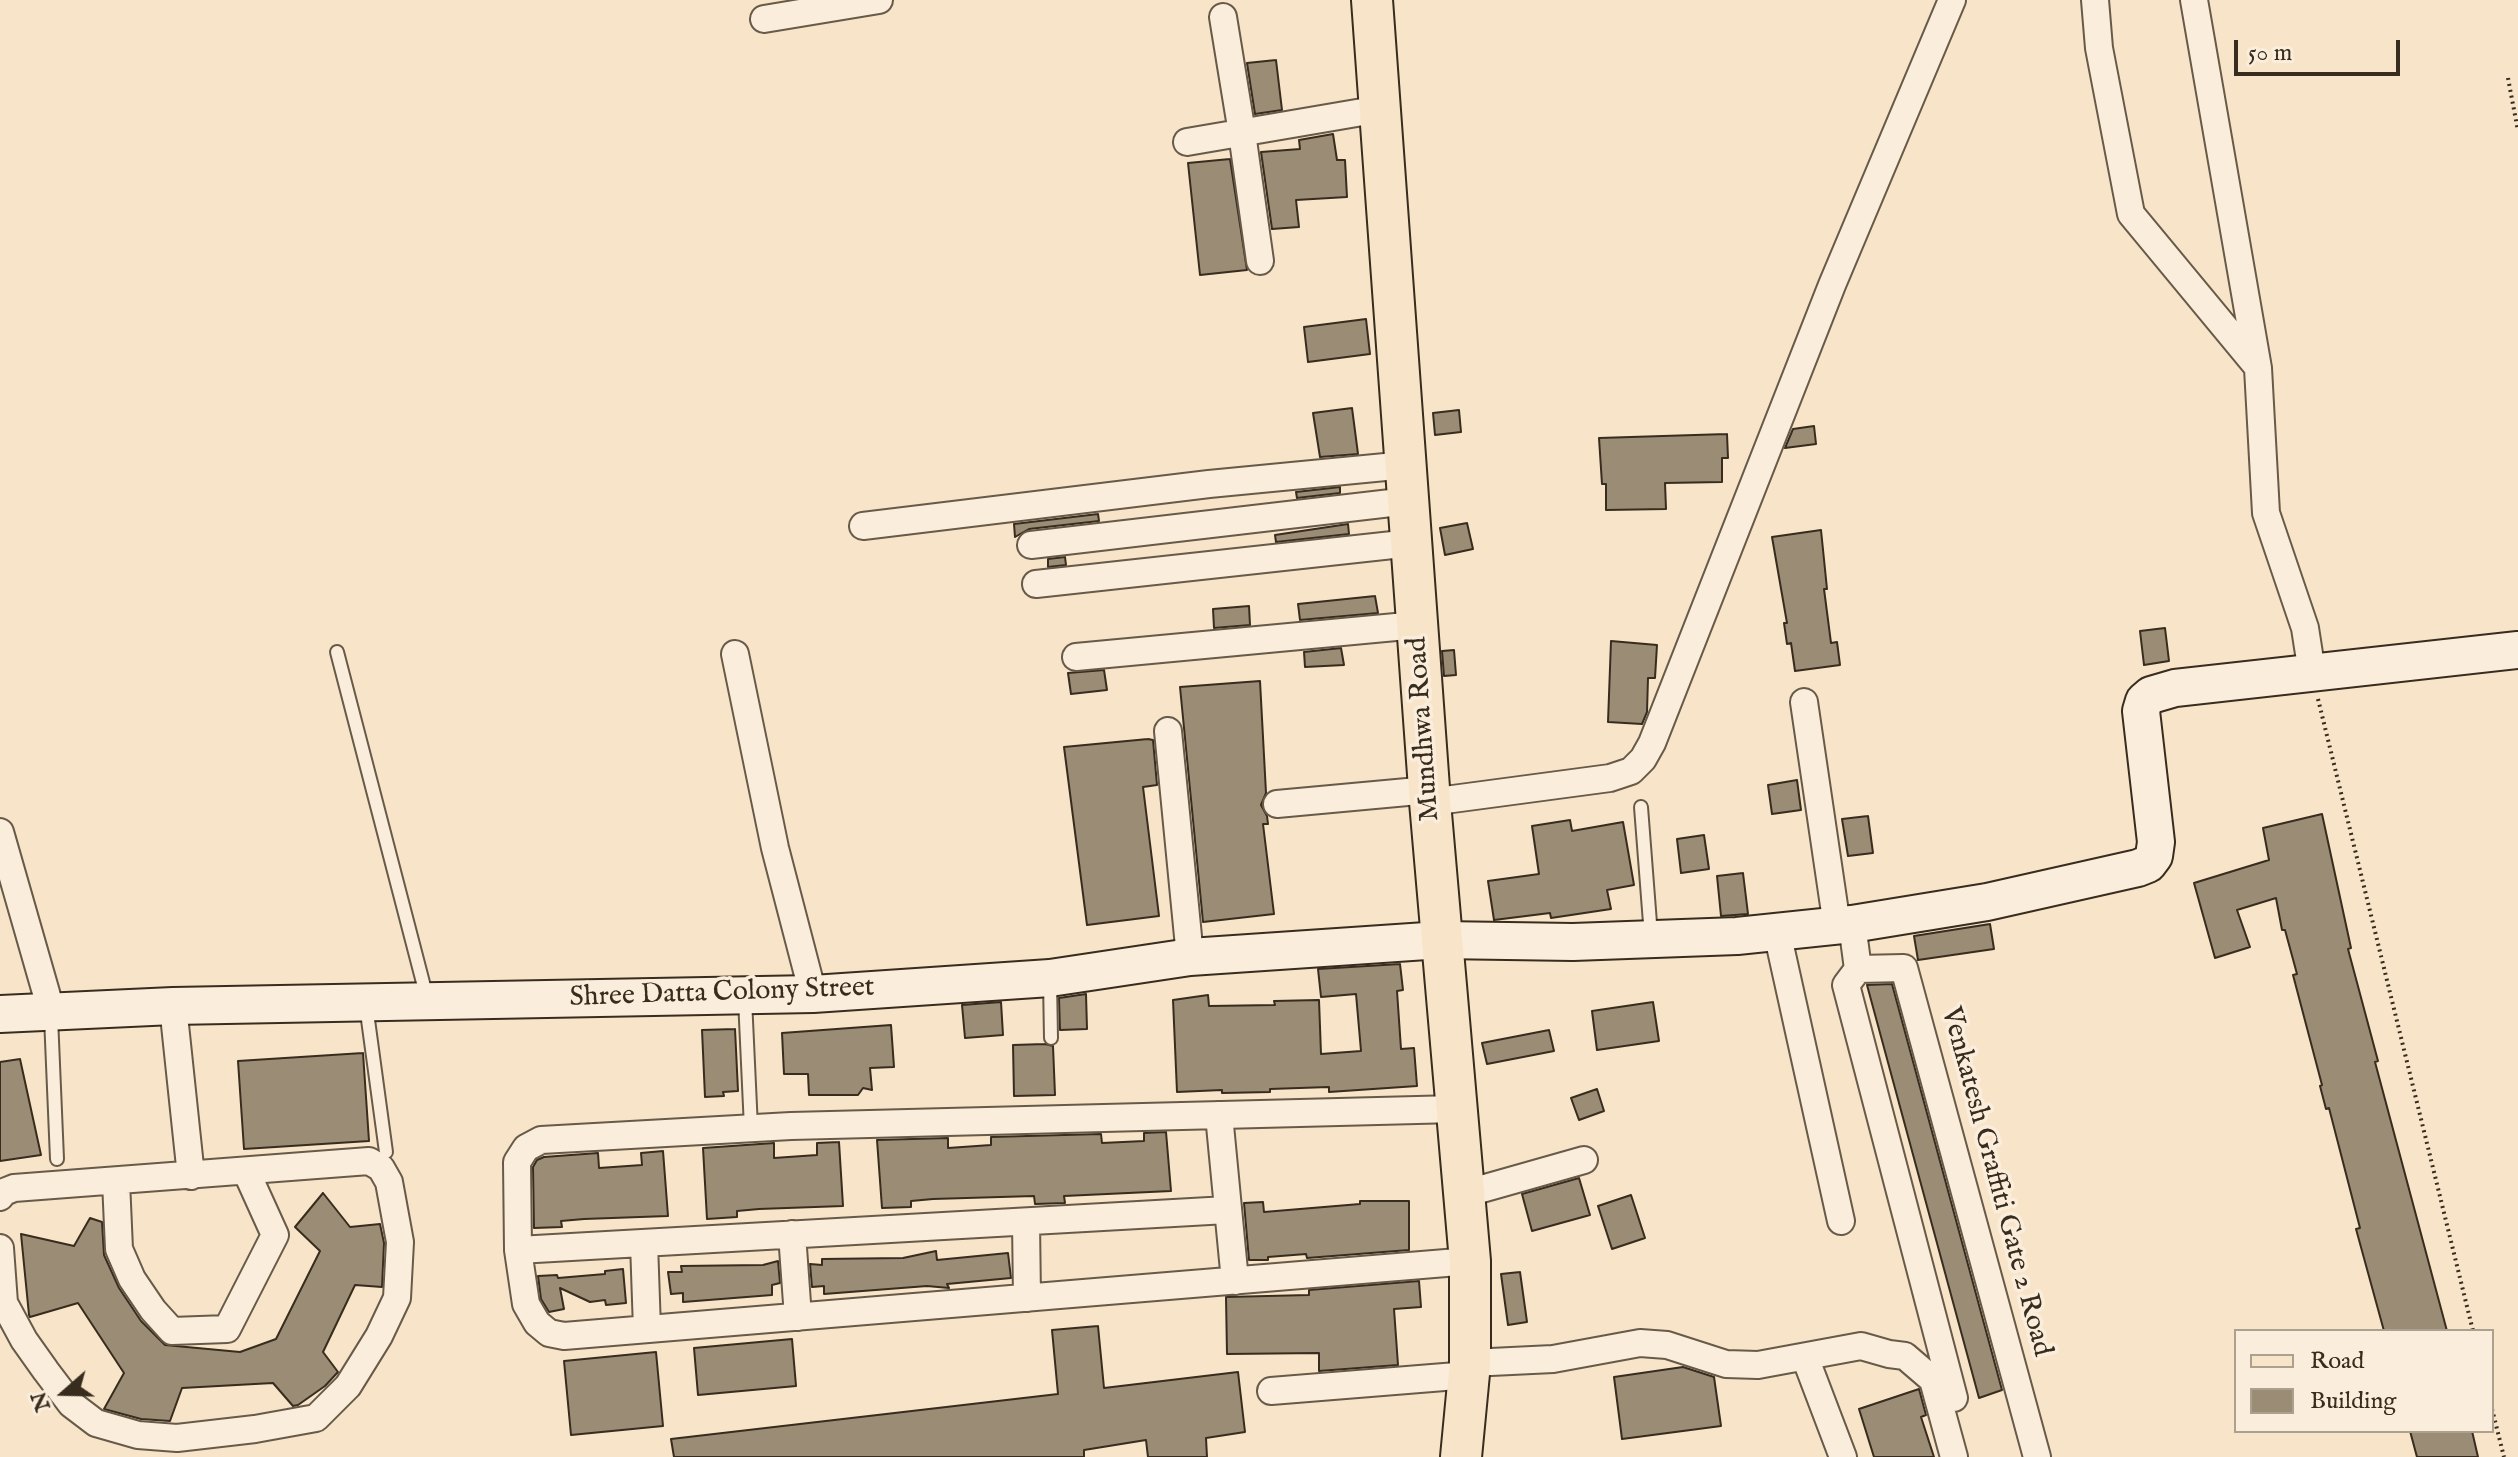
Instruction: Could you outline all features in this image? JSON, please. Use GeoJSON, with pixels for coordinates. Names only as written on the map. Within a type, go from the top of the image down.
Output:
{"type":"FeatureCollection","features":[{"type":"Feature","properties":{"kind":"main road","name":"Mundhwa Road"},"geometry":{"type":"LineString","coordinates":[[1372,0],[1429,796],[1470,1261],[1470,1369],[1461,1457]]}},
{"type":"Feature","properties":{"kind":"street"},"geometry":{"type":"LineString","coordinates":[[764,19],[879,0]]}},
{"type":"Feature","properties":{"kind":"street"},"geometry":{"type":"LineString","coordinates":[[1277,804],[1429,796],[1610,778],[1631,771],[1643,759],[1652,743],[1832,285],[1952,0]]}},
{"type":"Feature","properties":{"kind":"street"},"geometry":{"type":"LineString","coordinates":[[2095,0],[2099,48],[2131,214],[2258,368]]}},
{"type":"Feature","properties":{"kind":"street"},"geometry":{"type":"LineString","coordinates":[[2194,0],[2258,368],[2266,513],[2305,628],[2312,673],[2518,650]]}},
{"type":"Feature","properties":{"kind":"street"},"geometry":{"type":"LineString","coordinates":[[1223,17],[1260,261]]}},
{"type":"Feature","properties":{"kind":"street"},"geometry":{"type":"LineString","coordinates":[[1187,142],[1380,109]]}},
{"type":"Feature","properties":{"kind":"street"},"geometry":{"type":"LineString","coordinates":[[863,526],[1352,468],[1407,483]]}},
{"type":"Feature","properties":{"kind":"street"},"geometry":{"type":"LineString","coordinates":[[1031,545],[1407,483]]}},
{"type":"Feature","properties":{"kind":"street"},"geometry":{"type":"LineString","coordinates":[[1036,584],[1411,543]]}},
{"type":"Feature","properties":{"kind":"street"},"geometry":{"type":"LineString","coordinates":[[1076,657],[1417,625]]}},
{"type":"Feature","properties":{"kind":"street"},"geometry":{"type":"LineString","coordinates":[[735,654],[775,848],[813,994]]}},
{"type":"Feature","properties":{"kind":"street","name":"Shree Datta Colony Street"},"geometry":{"type":"LineString","coordinates":[[0,1014],[173,1006],[813,994],[1050,978],[1190,957],[1441,940],[1573,942],[1777,932],[1844,925],[1987,902],[2148,864],[2154,856],[2156,842],[2141,711],[2144,701],[2151,695],[2175,688],[2312,673]]}},
{"type":"Feature","properties":{"kind":"street"},"geometry":{"type":"LineString","coordinates":[[1804,702],[1844,925],[1858,969],[1846,985],[1969,1457]]}},
{"type":"Feature","properties":{"kind":"street"},"geometry":{"type":"LineString","coordinates":[[1168,731],[1190,957]]}},
{"type":"Feature","properties":{"kind":"street"},"geometry":{"type":"LineString","coordinates":[[0,832],[51,1010]]}},
{"type":"Feature","properties":{"kind":"street"},"geometry":{"type":"LineString","coordinates":[[1777,932],[1841,1221]]}},
{"type":"Feature","properties":{"kind":"street","name":"Venkatesh Graffiti Gate 2 Road"},"geometry":{"type":"LineString","coordinates":[[1858,969],[1904,968],[2037,1457]]}},
{"type":"Feature","properties":{"kind":"street"},"geometry":{"type":"LineString","coordinates":[[173,1006],[191,1176]]}},
{"type":"Feature","properties":{"kind":"street"},"geometry":{"type":"LineString","coordinates":[[1456,1109],[751,1128],[541,1140],[526,1148],[517,1162],[518,1250],[526,1304],[537,1323],[549,1333],[564,1336],[1470,1261]]}},
{"type":"Feature","properties":{"kind":"street"},"geometry":{"type":"LineString","coordinates":[[1219,1115],[1235,1281]]}},
{"type":"Feature","properties":{"kind":"street"},"geometry":{"type":"LineString","coordinates":[[1464,1194],[1584,1160]]}},
{"type":"Feature","properties":{"kind":"street"},"geometry":{"type":"LineString","coordinates":[[0,1197],[14,1188],[369,1161],[381,1168],[389,1182],[400,1242],[397,1298],[379,1336],[348,1386],[316,1418],[177,1438],[138,1435],[96,1423],[71,1404],[24,1340],[4,1303],[0,1248]]}},
{"type":"Feature","properties":{"kind":"street"},"geometry":{"type":"LineString","coordinates":[[116,1181],[119,1249],[132,1279],[153,1310],[172,1331],[227,1329],[275,1235],[246,1171]]}},
{"type":"Feature","properties":{"kind":"street"},"geometry":{"type":"LineString","coordinates":[[518,1250],[1227,1210]]}},
{"type":"Feature","properties":{"kind":"street"},"geometry":{"type":"LineString","coordinates":[[1026,1222],[1027,1298]]}},
{"type":"Feature","properties":{"kind":"street"},"geometry":{"type":"LineString","coordinates":[[792,1234],[798,1317]]}},
{"type":"Feature","properties":{"kind":"street"},"geometry":{"type":"LineString","coordinates":[[644,1243],[647,1329]]}},
{"type":"Feature","properties":{"kind":"street"},"geometry":{"type":"LineString","coordinates":[[1271,1391],[1553,1359],[1640,1343],[1667,1345],[1726,1364],[1758,1365],[1861,1346],[1905,1356],[1933,1380],[1954,1457]]}},
{"type":"Feature","properties":{"kind":"street"},"geometry":{"type":"LineString","coordinates":[[1805,1357],[1843,1457]]}},
{"type":"Feature","properties":{"kind":"lane"},"geometry":{"type":"LineString","coordinates":[[337,652],[427,1001]]}},
{"type":"Feature","properties":{"kind":"lane"},"geometry":{"type":"LineString","coordinates":[[1641,807],[1651,939]]}},
{"type":"Feature","properties":{"kind":"lane"},"geometry":{"type":"LineString","coordinates":[[1050,978],[1051,1038]]}},
{"type":"Feature","properties":{"kind":"lane"},"geometry":{"type":"LineString","coordinates":[[745,995],[751,1128]]}},
{"type":"Feature","properties":{"kind":"lane"},"geometry":{"type":"LineString","coordinates":[[365,1002],[386,1152]]}},
{"type":"Feature","properties":{"kind":"lane"},"geometry":{"type":"LineString","coordinates":[[51,1010],[57,1159]]}},
{"type":"Feature","properties":{"kind":"path"},"geometry":{"type":"LineString","coordinates":[[2508,78],[2518,131]]}},
{"type":"Feature","properties":{"kind":"path"},"geometry":{"type":"LineString","coordinates":[[2312,673],[2473,1329]]}},
{"type":"Feature","properties":{"kind":"path"},"geometry":{"type":"LineString","coordinates":[[2494,1417],[2504,1457]]}},
{"type":"Feature","properties":{"kind":"building"},"geometry":{"type":"Polygon","coordinates":[[[1276,60],[1282,110],[1255,114],[1247,63],[1276,60]]]}},
{"type":"Feature","properties":{"kind":"building"},"geometry":{"type":"Polygon","coordinates":[[[1333,134],[1337,160],[1345,160],[1347,197],[1296,200],[1299,227],[1272,229],[1261,152],[1300,149],[1299,140],[1333,134]]]}},
{"type":"Feature","properties":{"kind":"building"},"geometry":{"type":"Polygon","coordinates":[[[1230,159],[1247,270],[1200,275],[1188,163],[1230,159]]]}},
{"type":"Feature","properties":{"kind":"building"},"geometry":{"type":"Polygon","coordinates":[[[1366,319],[1370,354],[1308,362],[1304,327],[1366,319]]]}},
{"type":"Feature","properties":{"kind":"building"},"geometry":{"type":"Polygon","coordinates":[[[1352,408],[1358,454],[1320,457],[1313,413],[1352,408]]]}},
{"type":"Feature","properties":{"kind":"building"},"geometry":{"type":"Polygon","coordinates":[[[1459,410],[1461,432],[1435,435],[1433,413],[1459,410]]]}},
{"type":"Feature","properties":{"kind":"building"},"geometry":{"type":"Polygon","coordinates":[[[1814,426],[1816,444],[1785,448],[1793,429],[1814,426]]]}},
{"type":"Feature","properties":{"kind":"building"},"geometry":{"type":"Polygon","coordinates":[[[1727,434],[1728,458],[1722,458],[1722,482],[1665,483],[1666,509],[1606,510],[1606,484],[1602,484],[1599,438],[1727,434]]]}},
{"type":"Feature","properties":{"kind":"building"},"geometry":{"type":"Polygon","coordinates":[[[1340,487],[1340,493],[1297,498],[1296,492],[1340,487]]]}},
{"type":"Feature","properties":{"kind":"building"},"geometry":{"type":"Polygon","coordinates":[[[1098,514],[1099,521],[1029,529],[1015,537],[1014,524],[1098,514]]]}},
{"type":"Feature","properties":{"kind":"building"},"geometry":{"type":"Polygon","coordinates":[[[1467,523],[1473,549],[1445,555],[1440,528],[1467,523]]]}},
{"type":"Feature","properties":{"kind":"building"},"geometry":{"type":"Polygon","coordinates":[[[1348,524],[1349,534],[1276,542],[1275,535],[1348,524]]]}},
{"type":"Feature","properties":{"kind":"building"},"geometry":{"type":"Polygon","coordinates":[[[1821,530],[1831,643],[1837,642],[1840,665],[1795,671],[1791,643],[1787,644],[1784,623],[1787,623],[1772,537],[1821,530]]]}},
{"type":"Feature","properties":{"kind":"building"},"geometry":{"type":"Polygon","coordinates":[[[1065,557],[1066,565],[1048,567],[1048,559],[1065,557]]]}},
{"type":"Feature","properties":{"kind":"building"},"geometry":{"type":"Polygon","coordinates":[[[1375,596],[1378,613],[1300,620],[1298,604],[1375,596]]]}},
{"type":"Feature","properties":{"kind":"building"},"geometry":{"type":"Polygon","coordinates":[[[1249,606],[1250,625],[1214,628],[1213,609],[1249,606]]]}},
{"type":"Feature","properties":{"kind":"building"},"geometry":{"type":"Polygon","coordinates":[[[2165,628],[2169,661],[2144,665],[2140,631],[2165,628]]]}},
{"type":"Feature","properties":{"kind":"building"},"geometry":{"type":"Polygon","coordinates":[[[1611,641],[1657,645],[1655,678],[1648,678],[1647,712],[1642,724],[1608,722],[1611,641]]]}},
{"type":"Feature","properties":{"kind":"building"},"geometry":{"type":"Polygon","coordinates":[[[1341,648],[1344,665],[1305,667],[1304,652],[1341,648]]]}},
{"type":"Feature","properties":{"kind":"building"},"geometry":{"type":"Polygon","coordinates":[[[1454,650],[1456,675],[1444,676],[1442,651],[1454,650]]]}},
{"type":"Feature","properties":{"kind":"building"},"geometry":{"type":"Polygon","coordinates":[[[1104,670],[1107,690],[1071,694],[1068,673],[1104,670]]]}},
{"type":"Feature","properties":{"kind":"building"},"geometry":{"type":"Polygon","coordinates":[[[1260,681],[1266,793],[1261,805],[1268,824],[1263,824],[1274,914],[1203,922],[1180,687],[1260,681]]]}},
{"type":"Feature","properties":{"kind":"building"},"geometry":{"type":"Polygon","coordinates":[[[1153,740],[1157,785],[1143,787],[1159,916],[1087,925],[1064,747],[1153,740]]]}},
{"type":"Feature","properties":{"kind":"building"},"geometry":{"type":"Polygon","coordinates":[[[1797,780],[1801,810],[1772,814],[1768,785],[1797,780]]]}},
{"type":"Feature","properties":{"kind":"building"},"geometry":{"type":"Polygon","coordinates":[[[2322,814],[2351,948],[2348,949],[2378,1061],[2375,1062],[2446,1329],[2383,1329],[2356,1229],[2360,1228],[2329,1108],[2326,1109],[2320,1086],[2293,975],[2297,974],[2285,930],[2282,930],[2276,898],[2237,910],[2250,947],[2215,958],[2194,883],[2269,860],[2263,828],[2322,814]]]}},
{"type":"Feature","properties":{"kind":"building"},"geometry":{"type":"Polygon","coordinates":[[[1868,816],[1873,853],[1848,856],[1842,819],[1868,816]]]}},
{"type":"Feature","properties":{"kind":"building"},"geometry":{"type":"Polygon","coordinates":[[[1570,820],[1572,831],[1623,822],[1634,885],[1607,890],[1611,909],[1551,918],[1550,913],[1494,920],[1488,881],[1539,874],[1532,826],[1570,820]]]}},
{"type":"Feature","properties":{"kind":"building"},"geometry":{"type":"Polygon","coordinates":[[[1704,835],[1709,869],[1681,873],[1677,839],[1704,835]]]}},
{"type":"Feature","properties":{"kind":"building"},"geometry":{"type":"Polygon","coordinates":[[[1743,873],[1748,914],[1721,916],[1717,876],[1743,873]]]}},
{"type":"Feature","properties":{"kind":"building"},"geometry":{"type":"Polygon","coordinates":[[[1990,924],[1994,949],[1918,960],[1914,936],[1990,924]]]}},
{"type":"Feature","properties":{"kind":"building"},"geometry":{"type":"Polygon","coordinates":[[[1400,964],[1403,990],[1397,991],[1401,1049],[1414,1048],[1417,1086],[1329,1092],[1329,1087],[1270,1089],[1270,1092],[1177,1092],[1173,1000],[1208,995],[1209,1006],[1275,1005],[1274,1001],[1319,1000],[1321,1054],[1361,1051],[1356,994],[1321,997],[1318,969],[1400,964]]]}},
{"type":"Feature","properties":{"kind":"building"},"geometry":{"type":"Polygon","coordinates":[[[1892,984],[2002,1390],[1979,1398],[1867,985],[1892,984]]]}},
{"type":"Feature","properties":{"kind":"building"},"geometry":{"type":"Polygon","coordinates":[[[1086,994],[1087,1029],[1060,1030],[1059,998],[1086,994]]]}},
{"type":"Feature","properties":{"kind":"building"},"geometry":{"type":"Polygon","coordinates":[[[1001,1002],[1003,1035],[965,1038],[962,1005],[1001,1002]]]}},
{"type":"Feature","properties":{"kind":"building"},"geometry":{"type":"Polygon","coordinates":[[[1653,1002],[1659,1041],[1597,1050],[1592,1011],[1653,1002]]]}},
{"type":"Feature","properties":{"kind":"building"},"geometry":{"type":"Polygon","coordinates":[[[891,1025],[894,1067],[870,1068],[872,1090],[863,1088],[858,1095],[809,1095],[808,1074],[784,1074],[782,1033],[891,1025]]]}},
{"type":"Feature","properties":{"kind":"building"},"geometry":{"type":"Polygon","coordinates":[[[735,1029],[738,1091],[723,1092],[724,1096],[705,1097],[702,1030],[735,1029]]]}},
{"type":"Feature","properties":{"kind":"building"},"geometry":{"type":"Polygon","coordinates":[[[1549,1030],[1554,1051],[1487,1064],[1482,1043],[1549,1030]]]}},
{"type":"Feature","properties":{"kind":"building"},"geometry":{"type":"Polygon","coordinates":[[[1013,1045],[1053,1046],[1055,1095],[1014,1096],[1013,1045]]]}},
{"type":"Feature","properties":{"kind":"building"},"geometry":{"type":"Polygon","coordinates":[[[363,1053],[369,1141],[244,1149],[238,1061],[363,1053]]]}},
{"type":"Feature","properties":{"kind":"building"},"geometry":{"type":"Polygon","coordinates":[[[20,1059],[41,1155],[0,1161],[0,1062],[20,1059]]]}},
{"type":"Feature","properties":{"kind":"building"},"geometry":{"type":"Polygon","coordinates":[[[1597,1089],[1604,1111],[1579,1120],[1571,1098],[1597,1089]]]}},
{"type":"Feature","properties":{"kind":"building"},"geometry":{"type":"Polygon","coordinates":[[[1166,1132],[1171,1191],[1064,1196],[1065,1203],[1035,1204],[1034,1196],[933,1199],[911,1201],[911,1207],[882,1208],[877,1140],[948,1138],[948,1148],[991,1145],[991,1137],[1101,1134],[1102,1143],[1144,1141],[1144,1133],[1166,1132]]]}},
{"type":"Feature","properties":{"kind":"building"},"geometry":{"type":"Polygon","coordinates":[[[839,1142],[843,1206],[737,1211],[737,1217],[707,1219],[703,1148],[774,1143],[774,1158],[817,1155],[817,1143],[839,1142]]]}},
{"type":"Feature","properties":{"kind":"building"},"geometry":{"type":"Polygon","coordinates":[[[663,1151],[668,1216],[561,1221],[562,1227],[534,1228],[533,1167],[537,1160],[598,1153],[599,1168],[642,1165],[641,1153],[663,1151]]]}},
{"type":"Feature","properties":{"kind":"building"},"geometry":{"type":"Polygon","coordinates":[[[1579,1178],[1590,1215],[1532,1231],[1522,1194],[1579,1178]]]}},
{"type":"Feature","properties":{"kind":"building"},"geometry":{"type":"Polygon","coordinates":[[[323,1193],[350,1227],[380,1224],[384,1243],[382,1287],[355,1285],[323,1352],[338,1372],[325,1386],[298,1405],[293,1406],[273,1383],[182,1388],[170,1421],[141,1419],[104,1409],[124,1373],[78,1303],[29,1315],[21,1234],[74,1246],[90,1218],[102,1222],[104,1255],[119,1288],[141,1321],[165,1345],[240,1352],[276,1339],[320,1251],[295,1227],[323,1193]]]}},
{"type":"Feature","properties":{"kind":"building"},"geometry":{"type":"Polygon","coordinates":[[[1631,1195],[1645,1238],[1612,1249],[1598,1206],[1631,1195]]]}},
{"type":"Feature","properties":{"kind":"building"},"geometry":{"type":"Polygon","coordinates":[[[1360,1201],[1409,1201],[1409,1250],[1307,1258],[1306,1254],[1249,1260],[1244,1203],[1263,1202],[1264,1212],[1360,1204],[1360,1201]]]}},
{"type":"Feature","properties":{"kind":"building"},"geometry":{"type":"Polygon","coordinates":[[[936,1251],[937,1260],[1008,1253],[1011,1278],[947,1284],[949,1288],[927,1286],[824,1294],[824,1286],[812,1287],[810,1264],[822,1265],[822,1259],[903,1258],[936,1251]]]}},
{"type":"Feature","properties":{"kind":"building"},"geometry":{"type":"Polygon","coordinates":[[[778,1261],[780,1283],[772,1285],[772,1295],[683,1302],[683,1293],[671,1294],[668,1272],[682,1272],[681,1266],[763,1265],[778,1261]]]}},
{"type":"Feature","properties":{"kind":"building"},"geometry":{"type":"Polygon","coordinates":[[[623,1269],[626,1303],[606,1305],[605,1300],[590,1302],[560,1288],[564,1309],[549,1312],[541,1299],[538,1276],[557,1275],[558,1278],[605,1274],[605,1271],[623,1269]]]}},
{"type":"Feature","properties":{"kind":"building"},"geometry":{"type":"Polygon","coordinates":[[[1520,1272],[1527,1322],[1508,1325],[1501,1274],[1520,1272]]]}},
{"type":"Feature","properties":{"kind":"building"},"geometry":{"type":"Polygon","coordinates":[[[1419,1281],[1421,1307],[1394,1309],[1398,1365],[1319,1371],[1319,1353],[1227,1354],[1226,1297],[1309,1295],[1309,1290],[1419,1281]]]}},
{"type":"Feature","properties":{"kind":"building"},"geometry":{"type":"Polygon","coordinates":[[[1098,1326],[1104,1388],[1238,1372],[1245,1432],[1206,1438],[1207,1457],[1148,1457],[1146,1440],[1084,1450],[1084,1457],[674,1457],[671,1439],[1058,1394],[1052,1330],[1098,1326]]]}},
{"type":"Feature","properties":{"kind":"building"},"geometry":{"type":"Polygon","coordinates":[[[792,1339],[796,1386],[698,1395],[694,1348],[792,1339]]]}},
{"type":"Feature","properties":{"kind":"building"},"geometry":{"type":"Polygon","coordinates":[[[656,1352],[663,1426],[571,1435],[564,1361],[656,1352]]]}},
{"type":"Feature","properties":{"kind":"building"},"geometry":{"type":"Polygon","coordinates":[[[1683,1367],[1714,1377],[1721,1426],[1622,1439],[1614,1377],[1683,1367]]]}},
{"type":"Feature","properties":{"kind":"building"},"geometry":{"type":"Polygon","coordinates":[[[1919,1389],[1926,1415],[1921,1417],[1934,1457],[1874,1457],[1859,1409],[1919,1389]]]}},
{"type":"Feature","properties":{"kind":"building"},"geometry":{"type":"Polygon","coordinates":[[[2411,1433],[2472,1433],[2478,1457],[2417,1457],[2411,1433]]]}}]}
